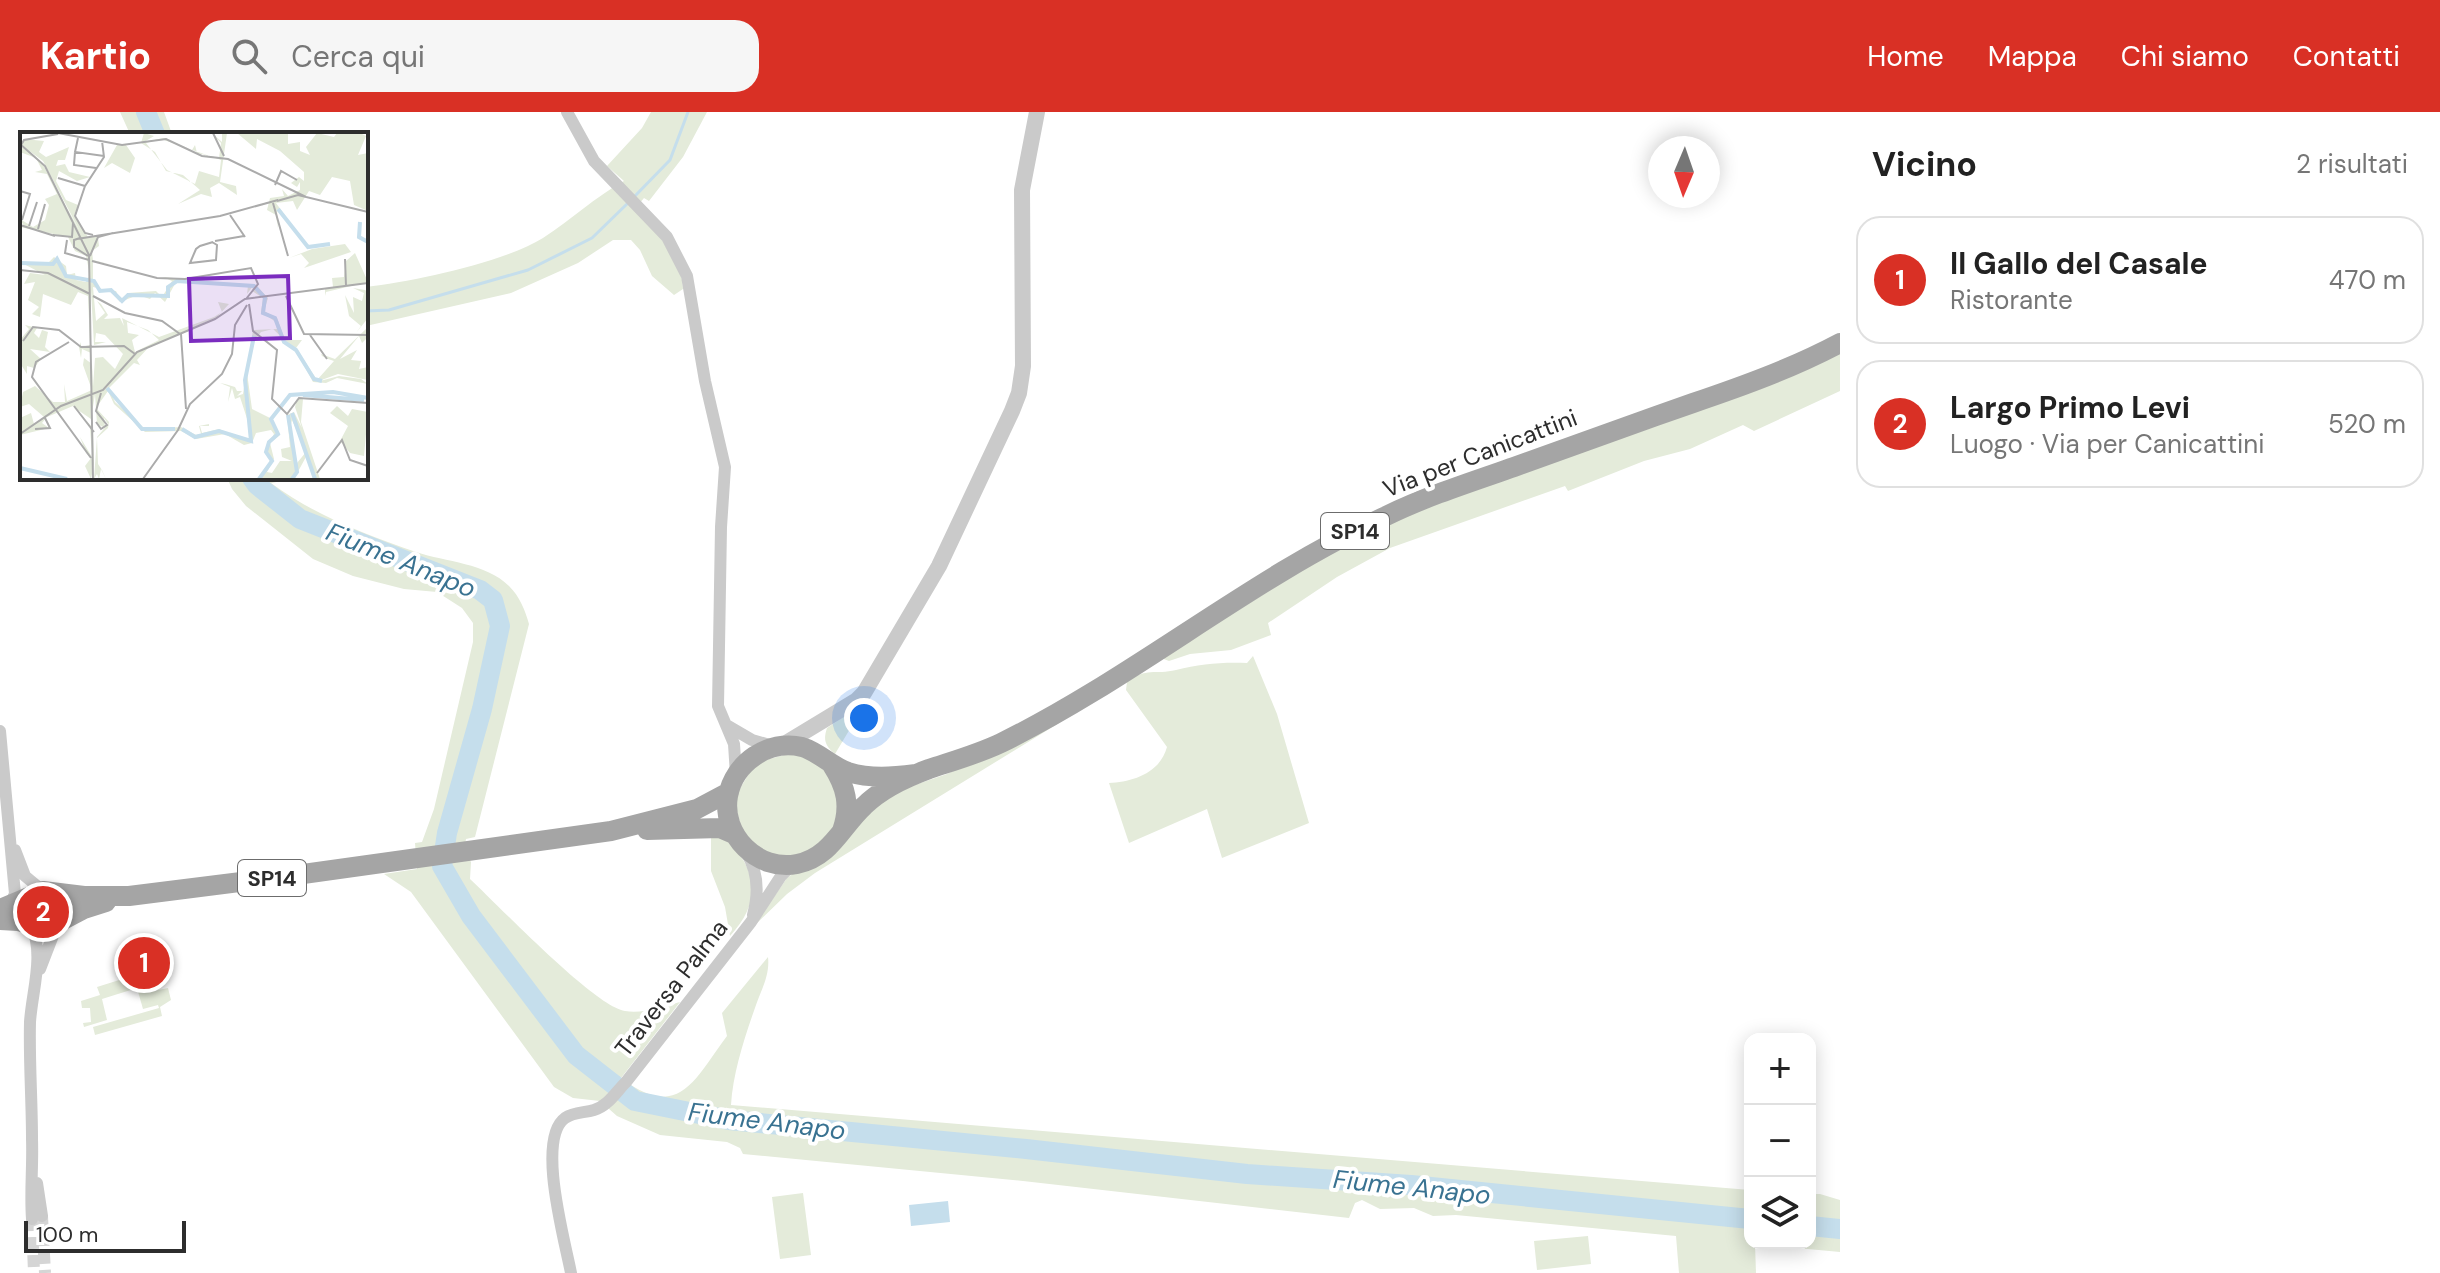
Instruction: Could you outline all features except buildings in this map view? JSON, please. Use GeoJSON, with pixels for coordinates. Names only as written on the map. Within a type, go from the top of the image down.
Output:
{"type":"FeatureCollection","features":[{"type":"Feature","properties":{"kind":"main road","name":"Via per Canicattini"},"geometry":{"type":"LineString","coordinates":[[916,774],[997,745],[1070,706],[1323,548],[1388,514],[1765,378],[1835,347]]}},
{"type":"Feature","properties":{"kind":"main road"},"geometry":{"type":"LineString","coordinates":[[611,831],[697,809],[732,783],[746,762],[760,752],[779,746],[801,747],[867,777],[916,774]]}},
{"type":"Feature","properties":{"kind":"main road"},"geometry":{"type":"LineString","coordinates":[[826,760],[842,780],[847,798],[847,817],[840,834]]}},
{"type":"Feature","properties":{"kind":"main road"},"geometry":{"type":"LineString","coordinates":[[611,831],[720,828],[766,861],[792,865],[812,860],[828,850],[863,806],[916,774]]}},
{"type":"Feature","properties":{"kind":"main road"},"geometry":{"type":"LineString","coordinates":[[732,783],[727,806],[739,840]]}},
{"type":"Feature","properties":{"kind":"main road","name":"SP14"},"geometry":{"type":"LineString","coordinates":[[129,896],[611,831]]}},
{"type":"Feature","properties":{"kind":"main road"},"geometry":{"type":"LineString","coordinates":[[23,906],[84,896],[129,896]]}},
{"type":"Feature","properties":{"kind":"main road"},"geometry":{"type":"LineString","coordinates":[[23,906],[41,929],[84,909],[129,896]]}},
{"type":"Feature","properties":{"kind":"main road"},"geometry":{"type":"LineString","coordinates":[[23,906],[61,902],[63,913],[57,924]]}},
{"type":"Feature","properties":{"kind":"street"},"geometry":{"type":"LineString","coordinates":[[567,112],[594,161],[667,237],[687,276],[705,381],[725,467],[718,706],[736,755],[732,783]]}},
{"type":"Feature","properties":{"kind":"street"},"geometry":{"type":"LineString","coordinates":[[725,724],[739,734],[779,746],[864,693],[939,566],[1019,393],[1023,366],[1022,190],[1037,112]]}},
{"type":"Feature","properties":{"kind":"street"},"geometry":{"type":"LineString","coordinates":[[826,719],[821,728],[826,760]]}},
{"type":"Feature","properties":{"kind":"street"},"geometry":{"type":"LineString","coordinates":[[0,731],[23,906],[36,942],[36,980],[30,1021],[35,1219]]}},
{"type":"Feature","properties":{"kind":"street"},"geometry":{"type":"LineString","coordinates":[[12,840],[25,876],[23,906]]}},
{"type":"Feature","properties":{"kind":"street"},"geometry":{"type":"LineString","coordinates":[[739,840],[753,864],[757,883],[751,922]]}},
{"type":"Feature","properties":{"kind":"street","name":"Traversa Palma"},"geometry":{"type":"LineString","coordinates":[[571,1273],[551,1164],[556,1127],[564,1119],[605,1105],[626,1082],[792,865]]}},
{"type":"Feature","properties":{"kind":"street"},"geometry":{"type":"LineString","coordinates":[[36,980],[57,924]]}},
{"type":"Feature","properties":{"kind":"green space"},"geometry":{"type":"Polygon","coordinates":[[[120,112],[164,112],[171,132],[129,132],[120,112]]]}},
{"type":"Feature","properties":{"kind":"green space"},"geometry":{"type":"Polygon","coordinates":[[[651,112],[707,112],[683,157],[649,201],[644,198],[635,209],[673,255],[683,289],[674,295],[652,276],[640,250],[631,240],[613,240],[578,263],[511,293],[368,326],[368,287],[458,270],[526,247],[624,181],[607,166],[642,128],[651,112]]]}},
{"type":"Feature","properties":{"kind":"green space"},"geometry":{"type":"Polygon","coordinates":[[[1840,353],[1840,391],[1754,431],[1743,425],[1690,449],[1644,461],[1568,491],[1565,486],[1390,548],[1337,577],[1268,623],[1271,635],[1231,650],[1190,654],[1169,661],[1161,658],[1338,548],[1396,519],[1840,353]]]}},
{"type":"Feature","properties":{"kind":"green space"},"geometry":{"type":"Polygon","coordinates":[[[228,480],[287,480],[271,483],[323,515],[359,531],[416,552],[489,572],[500,578],[516,595],[529,624],[475,837],[466,839],[464,851],[471,862],[470,879],[570,974],[611,1005],[638,1012],[680,1002],[621,1078],[641,1091],[671,1096],[694,1080],[727,1036],[722,1013],[768,957],[767,976],[737,1067],[731,1105],[1744,1189],[1744,1249],[1755,1249],[1756,1273],[1679,1273],[1676,1236],[1456,1215],[1433,1216],[1414,1208],[1380,1209],[1362,1200],[1355,1203],[1349,1218],[1023,1181],[743,1154],[740,1148],[727,1142],[660,1135],[617,1116],[600,1101],[573,1098],[554,1087],[411,892],[384,874],[417,869],[415,843],[422,842],[434,809],[473,642],[473,623],[462,608],[437,592],[404,589],[353,576],[313,559],[246,506],[228,480]]]}},
{"type":"Feature","properties":{"kind":"green space"},"geometry":{"type":"Polygon","coordinates":[[[1253,656],[1277,714],[1309,823],[1222,858],[1207,809],[1129,843],[1109,783],[1127,781],[1152,770],[1167,747],[1126,690],[1127,682],[1145,673],[1211,664],[1247,663],[1253,656]]]}},
{"type":"Feature","properties":{"kind":"green space"},"geometry":{"type":"Polygon","coordinates":[[[866,702],[835,754],[826,742],[827,728],[866,702]]]}},
{"type":"Feature","properties":{"kind":"green space"},"geometry":{"type":"Polygon","coordinates":[[[1072,715],[815,873],[787,894],[754,926],[787,878],[846,835],[894,792],[947,774],[1072,715]]]}},
{"type":"Feature","properties":{"kind":"green space"},"geometry":{"type":"Polygon","coordinates":[[[795,752],[831,773],[842,813],[821,849],[781,860],[744,839],[734,799],[755,763],[795,752]]]}},
{"type":"Feature","properties":{"kind":"green space"},"geometry":{"type":"Polygon","coordinates":[[[711,835],[724,835],[735,848],[749,872],[752,884],[748,909],[730,936],[725,907],[711,871],[711,835]]]}},
{"type":"Feature","properties":{"kind":"green space"},"geometry":{"type":"Polygon","coordinates":[[[148,971],[154,991],[168,988],[171,1000],[160,1007],[162,1016],[95,1035],[93,1027],[159,1008],[158,1005],[143,1009],[137,988],[102,999],[107,1020],[84,1027],[83,1023],[91,1022],[90,1008],[82,1008],[81,1001],[100,995],[97,987],[148,971]]]}},
{"type":"Feature","properties":{"kind":"green space"},"geometry":{"type":"Polygon","coordinates":[[[803,1193],[811,1255],[780,1259],[772,1197],[803,1193]]]}},
{"type":"Feature","properties":{"kind":"green space"},"geometry":{"type":"Polygon","coordinates":[[[1816,1194],[1840,1200],[1840,1252],[1808,1249],[1816,1249],[1816,1194]]]}},
{"type":"Feature","properties":{"kind":"green space"},"geometry":{"type":"Polygon","coordinates":[[[1588,1236],[1591,1264],[1537,1270],[1534,1241],[1588,1236]]]}},
{"type":"Feature","properties":{"kind":"water"},"geometry":{"type":"Polygon","coordinates":[[[948,1201],[950,1222],[911,1226],[909,1205],[948,1201]]]}},
{"type":"Feature","properties":{"kind":"waterway","name":"Fiume Anapo"},"geometry":{"type":"LineString","coordinates":[[146,112],[154,132]]}},
{"type":"Feature","properties":{"kind":"waterway"},"geometry":{"type":"LineString","coordinates":[[633,198],[670,160],[688,112]]}},
{"type":"Feature","properties":{"kind":"waterway"},"geometry":{"type":"LineString","coordinates":[[368,311],[389,310],[528,270],[592,238],[628,203]]}},
{"type":"Feature","properties":{"kind":"waterway","name":"Fiume Anapo"},"geometry":{"type":"LineString","coordinates":[[253,480],[300,519],[480,590],[493,600],[500,626],[482,709],[447,833],[442,866],[471,916],[576,1055],[635,1101],[729,1120],[1247,1174],[1411,1185],[1744,1218]]}},
{"type":"Feature","properties":{"kind":"waterway","name":"Fiume Anapo"},"geometry":{"type":"LineString","coordinates":[[1816,1227],[1840,1229]]}},
{"type":"Feature","properties":{"kind":"tunnel"},"geometry":{"type":"LineString","coordinates":[[42,1216],[45,1273]]}},
{"type":"Feature","properties":{"kind":"tunnel"},"geometry":{"type":"LineString","coordinates":[[32,1219],[34,1273]]}},
{"type":"Feature","properties":{"kind":"place","name":"Largo Primo Levi"},"geometry":{"type":"Point","coordinates":[43,912]}},
{"type":"Feature","properties":{"kind":"place","name":"Il Gallo del Casale"},"geometry":{"type":"Point","coordinates":[144,963]}}]}
